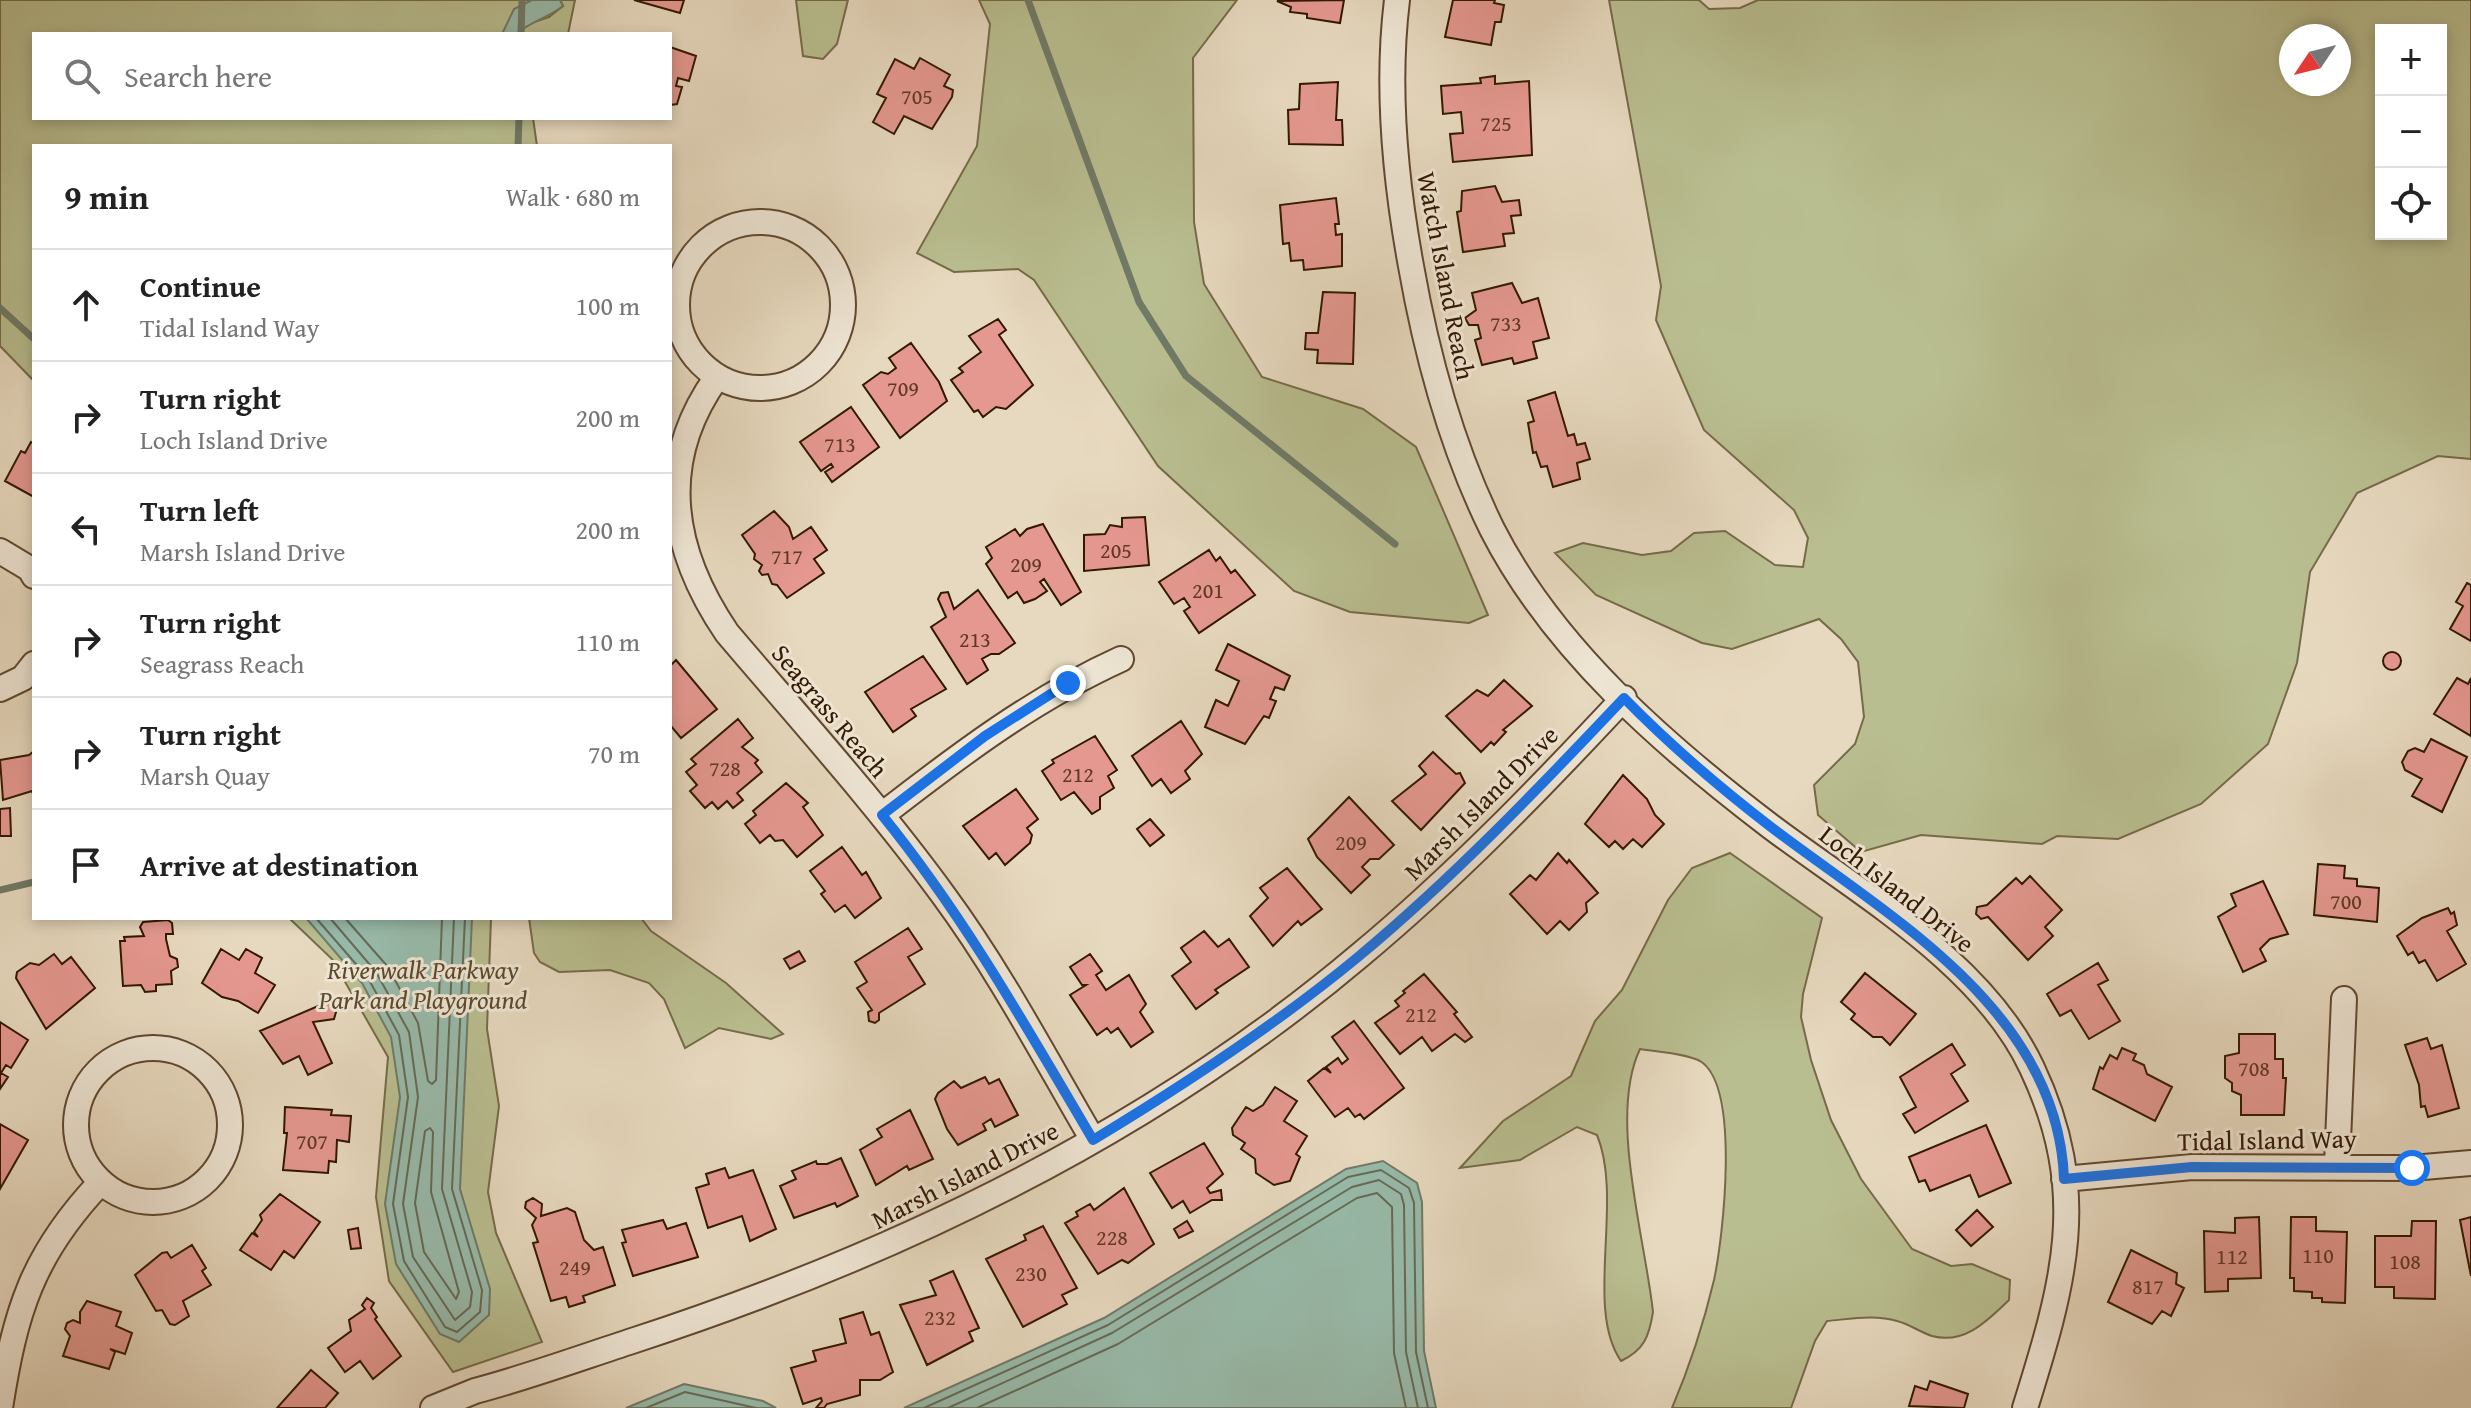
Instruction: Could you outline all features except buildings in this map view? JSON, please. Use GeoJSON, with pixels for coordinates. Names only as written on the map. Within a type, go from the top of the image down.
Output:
{"type":"FeatureCollection","features":[{"type":"Feature","properties":{"kind":"street","name":"Watch Island Reach"},"geometry":{"type":"LineString","coordinates":[[1397,0],[1392,87],[1403,222],[1422,326],[1454,439],[1508,557],[1545,612],[1580,654],[1624,698]]}},
{"type":"Feature","properties":{"kind":"street"},"geometry":{"type":"LineString","coordinates":[[771,221],[799,230],[820,246],[839,281],[842,320],[833,346],[817,367],[795,381],[742,387],[717,377],[696,358],[681,333],[676,305],[681,277],[688,264],[695,252],[716,233],[743,223],[771,221]]}},
{"type":"Feature","properties":{"kind":"street","name":"Seagrass Reach"},"geometry":{"type":"LineString","coordinates":[[717,377],[689,421],[680,450],[677,504],[693,573],[727,633],[882,815],[946,898],[990,964],[1093,1140]]}},
{"type":"Feature","properties":{"kind":"street"},"geometry":{"type":"LineString","coordinates":[[0,551],[32,572]]}},
{"type":"Feature","properties":{"kind":"street"},"geometry":{"type":"LineString","coordinates":[[882,815],[985,736],[1068,683],[1121,659]]}},
{"type":"Feature","properties":{"kind":"street"},"geometry":{"type":"LineString","coordinates":[[0,689],[23,678],[32,667]]}},
{"type":"Feature","properties":{"kind":"street","name":"Marsh Island Drive"},"geometry":{"type":"LineString","coordinates":[[433,1408],[475,1391],[738,1307],[880,1250],[980,1203],[1093,1140],[1200,1073],[1357,958],[1461,864],[1624,698]]}},
{"type":"Feature","properties":{"kind":"street","name":"Loch Island Drive"},"geometry":{"type":"LineString","coordinates":[[1624,698],[1725,791],[1933,949],[1970,981],[1991,1005],[2030,1064],[2050,1110],[2064,1179],[2068,1225],[2055,1312],[2025,1408]]}},
{"type":"Feature","properties":{"kind":"street"},"geometry":{"type":"LineString","coordinates":[[2337,1165],[2344,999]]}},
{"type":"Feature","properties":{"kind":"street"},"geometry":{"type":"LineString","coordinates":[[153,1047],[189,1056],[217,1081],[230,1117],[225,1154],[204,1184],[171,1201],[134,1201],[100,1183],[80,1152],[75,1115],[89,1080],[117,1055],[153,1047]]}},
{"type":"Feature","properties":{"kind":"street","name":"Tidal Island Way"},"geometry":{"type":"LineString","coordinates":[[2064,1179],[2192,1167],[2337,1165],[2412,1168],[2471,1163]]}},
{"type":"Feature","properties":{"kind":"street"},"geometry":{"type":"LineString","coordinates":[[0,1408],[9,1350],[27,1292],[48,1245],[68,1217],[100,1183]]}},
{"type":"Feature","properties":{"kind":"green space"},"geometry":{"type":"Polygon","coordinates":[[[0,0],[532,0],[528,24],[549,17],[563,6],[560,0],[575,0],[568,32],[32,32],[32,120],[533,120],[537,144],[32,144],[32,379],[0,346],[0,0]]]}},
{"type":"Feature","properties":{"kind":"green space"},"geometry":{"type":"Polygon","coordinates":[[[796,0],[848,0],[837,44],[823,59],[803,56],[796,0]]]}},
{"type":"Feature","properties":{"kind":"green space"},"geometry":{"type":"Polygon","coordinates":[[[979,0],[1237,0],[1193,58],[1194,222],[1204,284],[1262,377],[1363,409],[1416,447],[1488,615],[1469,623],[1350,612],[1294,591],[1158,466],[1034,280],[1018,269],[954,272],[917,253],[977,146],[990,24],[979,0]]]}},
{"type":"Feature","properties":{"kind":"green space"},"geometry":{"type":"Polygon","coordinates":[[[1609,0],[1699,0],[1709,9],[1740,8],[1758,0],[2471,0],[2471,459],[2438,456],[2357,493],[2310,572],[2297,663],[2268,744],[2201,804],[2118,839],[2057,836],[2042,844],[1921,835],[1861,852],[1818,815],[1814,785],[1855,744],[1864,717],[1858,662],[1841,639],[1819,619],[1732,649],[1702,643],[1596,595],[1555,553],[1583,543],[1642,555],[1671,551],[1694,533],[1725,531],[1775,565],[1803,567],[1808,538],[1794,510],[1704,430],[1656,320],[1661,286],[1609,0]]]}},
{"type":"Feature","properties":{"kind":"green space"},"geometry":{"type":"Polygon","coordinates":[[[1730,853],[1822,918],[1803,994],[1801,1017],[1811,1060],[1831,1120],[1861,1179],[1912,1249],[1951,1266],[1972,1264],[2010,1280],[2009,1300],[1975,1329],[1955,1337],[1932,1336],[1889,1319],[1827,1321],[1815,1341],[1791,1408],[1672,1408],[1701,1328],[1714,1280],[1724,1199],[1725,1130],[1721,1100],[1713,1076],[1700,1061],[1679,1054],[1640,1049],[1631,1076],[1627,1108],[1628,1142],[1653,1312],[1644,1342],[1621,1361],[1610,1339],[1605,1312],[1607,1190],[1597,1135],[1577,1127],[1520,1160],[1460,1168],[1503,1121],[1571,1076],[1595,1021],[1622,990],[1668,900],[1692,868],[1730,853]]]}},
{"type":"Feature","properties":{"kind":"green space","name":"Riverwalk Parkway Park and Playground"},"geometry":{"type":"Polygon","coordinates":[[[291,920],[491,920],[487,1029],[499,1106],[488,1192],[496,1233],[542,1342],[453,1372],[389,1281],[376,1197],[388,1057],[332,959],[291,920]]]}},
{"type":"Feature","properties":{"kind":"green space"},"geometry":{"type":"Polygon","coordinates":[[[529,920],[643,920],[651,931],[726,983],[783,1034],[771,1039],[719,1028],[685,1048],[664,999],[649,983],[610,970],[559,972],[540,962],[534,953],[529,920]]]}},
{"type":"Feature","properties":{"kind":"water"},"geometry":{"type":"Polygon","coordinates":[[[532,0],[560,0],[563,6],[519,32],[503,32],[514,9],[532,0]]]}},
{"type":"Feature","properties":{"kind":"water","name":"Riverwalk Parkway Park and Playground"},"geometry":{"type":"Polygon","coordinates":[[[308,920],[472,920],[460,1189],[490,1289],[489,1315],[459,1342],[440,1334],[396,1264],[385,1204],[400,1097],[391,1037],[362,983],[308,920]]]}},
{"type":"Feature","properties":{"kind":"water"},"geometry":{"type":"Polygon","coordinates":[[[1383,1161],[1417,1183],[1422,1202],[1424,1351],[1436,1408],[904,1408],[1104,1318],[1346,1169],[1383,1161]]]}},
{"type":"Feature","properties":{"kind":"water"},"geometry":{"type":"Polygon","coordinates":[[[684,1384],[763,1401],[776,1408],[626,1408],[684,1384]]]}},
{"type":"Feature","properties":{"kind":"waterway"},"geometry":{"type":"LineString","coordinates":[[521,32],[522,0]]}},
{"type":"Feature","properties":{"kind":"waterway"},"geometry":{"type":"LineString","coordinates":[[1028,0],[1139,302],[1186,376],[1395,544]]}},
{"type":"Feature","properties":{"kind":"waterway"},"geometry":{"type":"LineString","coordinates":[[518,144],[519,120]]}},
{"type":"Feature","properties":{"kind":"waterway"},"geometry":{"type":"LineString","coordinates":[[0,308],[32,337]]}},
{"type":"Feature","properties":{"kind":"waterway"},"geometry":{"type":"LineString","coordinates":[[0,890],[32,882]]}},
{"type":"Feature","properties":{"kind":"route"},"geometry":{"type":"LineString","coordinates":[[1068,683],[985,736],[882,815],[946,898],[990,964],[1093,1140],[1200,1073],[1357,958],[1440,885],[1547,781],[1624,698],[1653,728],[1725,791],[1933,949],[1970,981],[2012,1034],[2030,1064],[2050,1110],[2064,1179],[2192,1167],[2337,1165],[2412,1168]]}}]}
